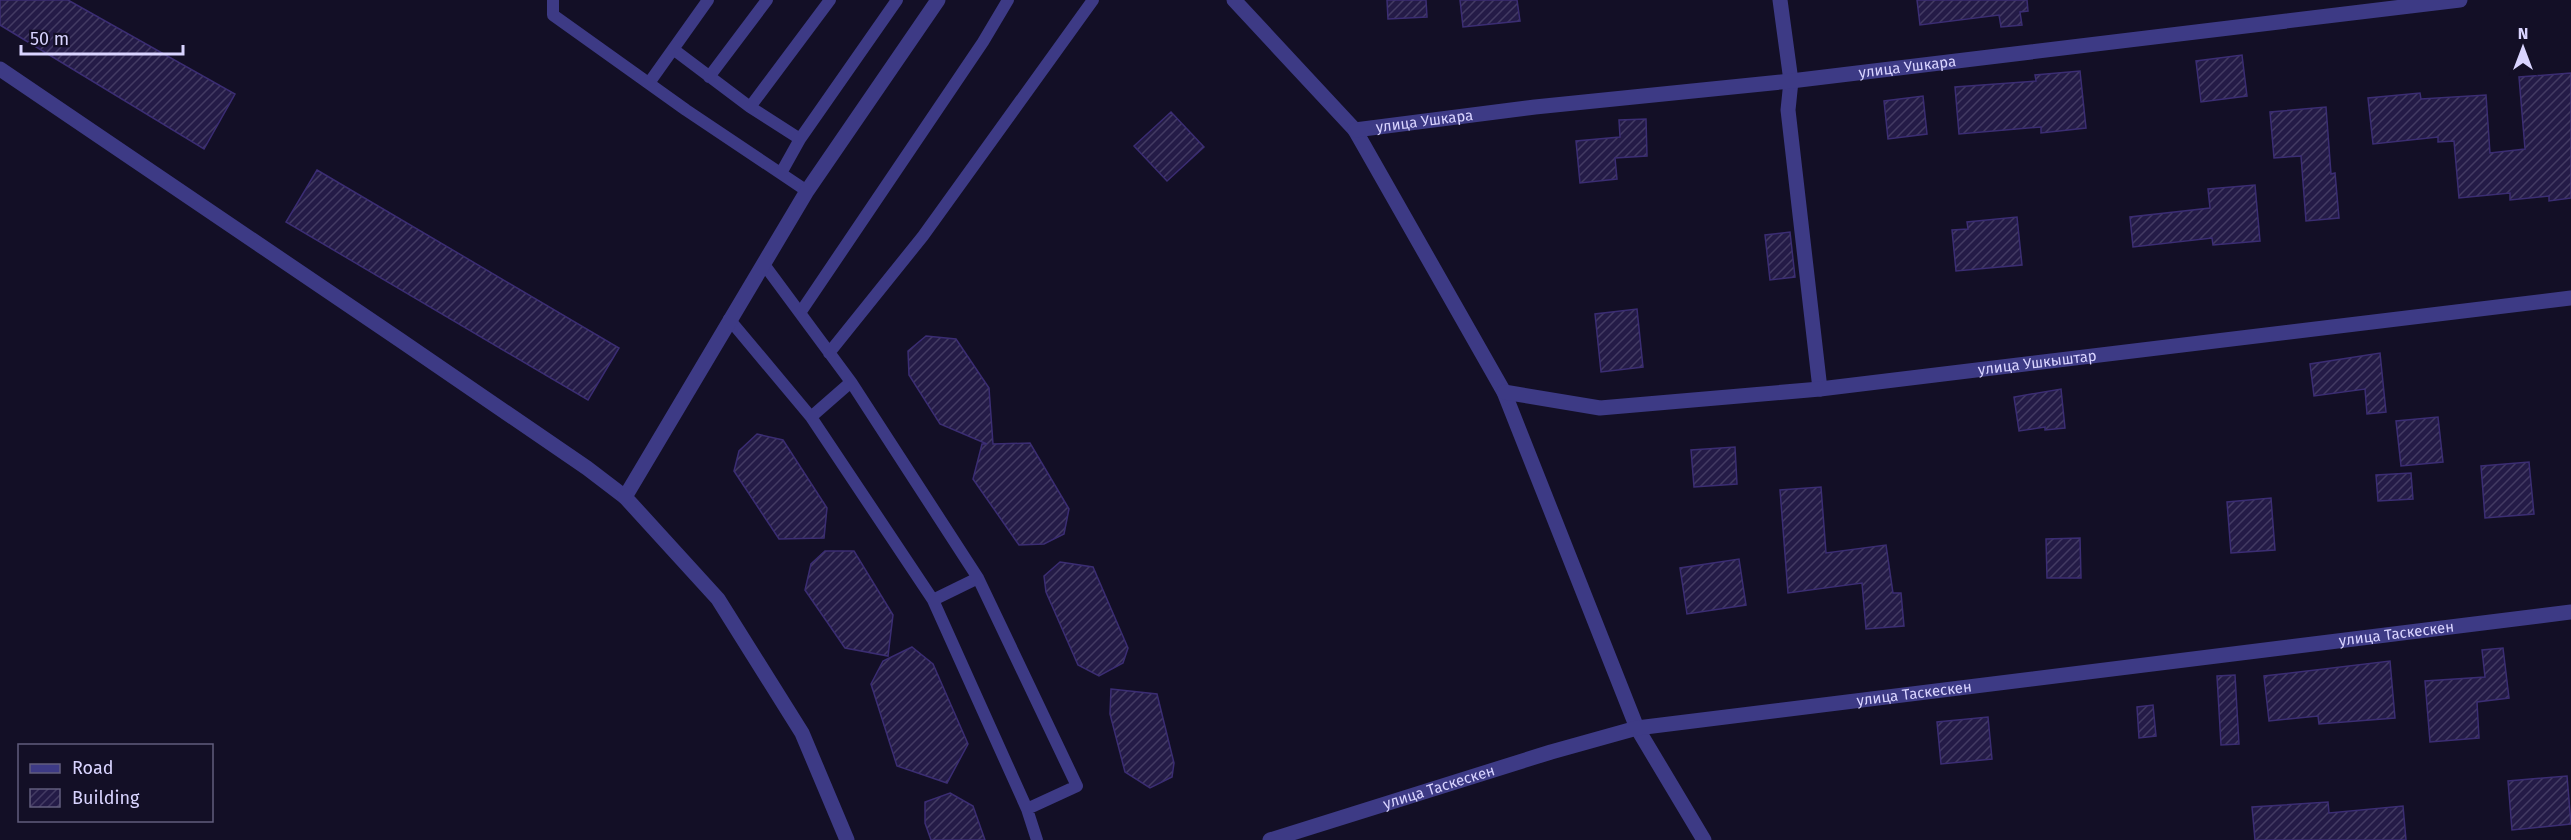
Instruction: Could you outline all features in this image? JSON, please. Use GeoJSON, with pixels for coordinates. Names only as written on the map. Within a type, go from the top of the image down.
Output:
{"type":"FeatureCollection","features":[{"type":"Feature","properties":{"kind":"street"},"geometry":{"type":"LineString","coordinates":[[625,496],[807,191],[938,0]]}},
{"type":"Feature","properties":{"kind":"street"},"geometry":{"type":"LineString","coordinates":[[1234,0],[1355,130],[1504,392],[1636,728],[1704,840]]}},
{"type":"Feature","properties":{"kind":"street"},"geometry":{"type":"LineString","coordinates":[[1780,0],[1791,81],[1788,110],[1820,389]]}},
{"type":"Feature","properties":{"kind":"street","name":"улица Ушкара"},"geometry":{"type":"LineString","coordinates":[[1355,130],[1535,107],[1791,81],[2460,0]]}},
{"type":"Feature","properties":{"kind":"street"},"geometry":{"type":"LineString","coordinates":[[0,69],[469,387],[625,496],[718,599],[802,734],[847,840]]}},
{"type":"Feature","properties":{"kind":"street","name":"улица Ушкыштар"},"geometry":{"type":"LineString","coordinates":[[1504,392],[1600,408],[1820,389],[2571,298]]}},
{"type":"Feature","properties":{"kind":"street","name":"улица Таскескен"},"geometry":{"type":"LineString","coordinates":[[1270,840],[1551,752],[1636,728],[2571,612]]}},
{"type":"Feature","properties":{"kind":"lane"},"geometry":{"type":"LineString","coordinates":[[554,0],[553,15],[807,191]]}},
{"type":"Feature","properties":{"kind":"lane"},"geometry":{"type":"LineString","coordinates":[[649,83],[708,0]]}},
{"type":"Feature","properties":{"kind":"lane"},"geometry":{"type":"LineString","coordinates":[[709,76],[767,0]]}},
{"type":"Feature","properties":{"kind":"lane"},"geometry":{"type":"LineString","coordinates":[[750,107],[830,0]]}},
{"type":"Feature","properties":{"kind":"lane"},"geometry":{"type":"LineString","coordinates":[[800,313],[1008,0]]}},
{"type":"Feature","properties":{"kind":"lane"},"geometry":{"type":"LineString","coordinates":[[829,353],[923,236],[1093,0]]}},
{"type":"Feature","properties":{"kind":"lane"},"geometry":{"type":"LineString","coordinates":[[781,173],[800,139],[891,2]]}},
{"type":"Feature","properties":{"kind":"lane"},"geometry":{"type":"LineString","coordinates":[[673,49],[750,107],[800,139]]}},
{"type":"Feature","properties":{"kind":"lane"},"geometry":{"type":"LineString","coordinates":[[763,263],[851,382],[978,578],[1077,786],[1027,808]]}},
{"type":"Feature","properties":{"kind":"lane"},"geometry":{"type":"LineString","coordinates":[[729,319],[811,417],[933,600],[1027,808],[1037,840]]}},
{"type":"Feature","properties":{"kind":"lane"},"geometry":{"type":"LineString","coordinates":[[811,417],[851,382]]}},
{"type":"Feature","properties":{"kind":"lane"},"geometry":{"type":"LineString","coordinates":[[933,600],[978,578]]}},
{"type":"Feature","properties":{"kind":"building"},"geometry":{"type":"Polygon","coordinates":[[[0,0],[68,0],[235,94],[204,149],[0,25],[0,0]]]}},
{"type":"Feature","properties":{"kind":"building"},"geometry":{"type":"Polygon","coordinates":[[[1387,0],[1426,0],[1427,17],[1388,19],[1387,0]]]}},
{"type":"Feature","properties":{"kind":"building"},"geometry":{"type":"Polygon","coordinates":[[[1460,0],[1517,0],[1520,21],[1463,27],[1460,0]]]}},
{"type":"Feature","properties":{"kind":"building"},"geometry":{"type":"Polygon","coordinates":[[[1917,0],[2027,0],[2028,11],[2020,12],[2022,25],[2001,27],[1999,15],[1920,25],[1917,0]]]}},
{"type":"Feature","properties":{"kind":"building"},"geometry":{"type":"Polygon","coordinates":[[[2242,55],[2247,96],[2201,102],[2196,61],[2242,55]]]}},
{"type":"Feature","properties":{"kind":"building"},"geometry":{"type":"Polygon","coordinates":[[[2080,71],[2086,128],[2041,133],[2041,127],[1959,134],[1955,87],[2036,81],[2035,75],[2080,71]]]}},
{"type":"Feature","properties":{"kind":"building"},"geometry":{"type":"Polygon","coordinates":[[[2571,73],[2571,198],[2549,201],[2549,196],[2510,200],[2510,193],[2459,198],[2454,141],[2438,142],[2438,137],[2373,144],[2368,98],[2420,93],[2421,99],[2486,95],[2490,153],[2525,149],[2519,77],[2571,73]]]}},
{"type":"Feature","properties":{"kind":"building"},"geometry":{"type":"Polygon","coordinates":[[[1923,96],[1927,134],[1888,139],[1884,101],[1923,96]]]}},
{"type":"Feature","properties":{"kind":"building"},"geometry":{"type":"Polygon","coordinates":[[[2326,107],[2331,174],[2335,173],[2339,218],[2306,221],[2301,156],[2274,158],[2270,112],[2326,107]]]}},
{"type":"Feature","properties":{"kind":"building"},"geometry":{"type":"Polygon","coordinates":[[[1171,112],[1204,147],[1167,181],[1134,146],[1171,112]]]}},
{"type":"Feature","properties":{"kind":"building"},"geometry":{"type":"Polygon","coordinates":[[[1646,119],[1647,156],[1615,158],[1617,179],[1580,183],[1576,141],[1620,137],[1619,120],[1646,119]]]}},
{"type":"Feature","properties":{"kind":"building"},"geometry":{"type":"Polygon","coordinates":[[[317,170],[619,348],[588,400],[286,222],[317,170]]]}},
{"type":"Feature","properties":{"kind":"building"},"geometry":{"type":"Polygon","coordinates":[[[2255,185],[2260,241],[2213,245],[2212,238],[2133,247],[2130,217],[2210,208],[2208,189],[2255,185]]]}},
{"type":"Feature","properties":{"kind":"building"},"geometry":{"type":"Polygon","coordinates":[[[2017,217],[2022,265],[1956,271],[1952,230],[1968,229],[1967,222],[2017,217]]]}},
{"type":"Feature","properties":{"kind":"building"},"geometry":{"type":"Polygon","coordinates":[[[1790,232],[1795,277],[1770,280],[1765,235],[1790,232]]]}},
{"type":"Feature","properties":{"kind":"building"},"geometry":{"type":"Polygon","coordinates":[[[1637,309],[1643,367],[1601,372],[1595,314],[1637,309]]]}},
{"type":"Feature","properties":{"kind":"building"},"geometry":{"type":"Polygon","coordinates":[[[926,336],[956,339],[989,388],[993,444],[1030,443],[1069,509],[1064,534],[1044,544],[1019,545],[973,479],[982,444],[987,444],[940,424],[909,375],[908,351],[926,336]]]}},
{"type":"Feature","properties":{"kind":"building"},"geometry":{"type":"Polygon","coordinates":[[[2380,353],[2386,412],[2367,414],[2365,389],[2314,396],[2310,364],[2380,353]]]}},
{"type":"Feature","properties":{"kind":"building"},"geometry":{"type":"Polygon","coordinates":[[[2061,389],[2065,428],[2045,430],[2045,427],[2019,431],[2014,397],[2061,389]]]}},
{"type":"Feature","properties":{"kind":"building"},"geometry":{"type":"Polygon","coordinates":[[[2438,417],[2443,462],[2401,466],[2396,421],[2438,417]]]}},
{"type":"Feature","properties":{"kind":"building"},"geometry":{"type":"Polygon","coordinates":[[[757,434],[783,440],[827,508],[824,538],[779,539],[734,471],[739,451],[757,434]]]}},
{"type":"Feature","properties":{"kind":"building"},"geometry":{"type":"Polygon","coordinates":[[[1735,447],[1737,484],[1694,487],[1691,450],[1735,447]]]}},
{"type":"Feature","properties":{"kind":"building"},"geometry":{"type":"Polygon","coordinates":[[[2529,462],[2534,514],[2485,518],[2481,466],[2529,462]]]}},
{"type":"Feature","properties":{"kind":"building"},"geometry":{"type":"Polygon","coordinates":[[[2411,473],[2413,499],[2378,501],[2376,475],[2411,473]]]}},
{"type":"Feature","properties":{"kind":"building"},"geometry":{"type":"Polygon","coordinates":[[[1821,487],[1826,553],[1886,545],[1893,593],[1901,593],[1904,626],[1866,629],[1862,583],[1788,593],[1780,490],[1821,487]]]}},
{"type":"Feature","properties":{"kind":"building"},"geometry":{"type":"Polygon","coordinates":[[[2271,498],[2275,550],[2231,553],[2227,502],[2271,498]]]}},
{"type":"Feature","properties":{"kind":"building"},"geometry":{"type":"Polygon","coordinates":[[[2080,538],[2081,578],[2047,578],[2046,539],[2080,538]]]}},
{"type":"Feature","properties":{"kind":"building"},"geometry":{"type":"Polygon","coordinates":[[[825,551],[854,551],[893,615],[888,656],[845,648],[805,590],[811,564],[825,551]]]}},
{"type":"Feature","properties":{"kind":"building"},"geometry":{"type":"Polygon","coordinates":[[[1739,559],[1746,605],[1687,614],[1680,568],[1739,559]]]}},
{"type":"Feature","properties":{"kind":"building"},"geometry":{"type":"Polygon","coordinates":[[[1060,562],[1093,567],[1128,648],[1123,663],[1099,676],[1078,665],[1046,592],[1044,576],[1060,562]]]}},
{"type":"Feature","properties":{"kind":"building"},"geometry":{"type":"Polygon","coordinates":[[[912,647],[933,664],[968,744],[947,783],[897,766],[871,684],[883,661],[912,647]]]}},
{"type":"Feature","properties":{"kind":"building"},"geometry":{"type":"Polygon","coordinates":[[[2503,648],[2509,698],[2477,702],[2479,738],[2430,742],[2425,681],[2485,677],[2482,650],[2503,648]]]}},
{"type":"Feature","properties":{"kind":"building"},"geometry":{"type":"Polygon","coordinates":[[[2390,661],[2395,718],[2319,724],[2318,716],[2269,721],[2264,676],[2390,661]]]}},
{"type":"Feature","properties":{"kind":"building"},"geometry":{"type":"Polygon","coordinates":[[[2235,675],[2239,744],[2221,745],[2217,676],[2235,675]]]}},
{"type":"Feature","properties":{"kind":"building"},"geometry":{"type":"Polygon","coordinates":[[[1111,689],[1157,694],[1174,763],[1172,777],[1150,788],[1125,772],[1110,714],[1111,689]]]}},
{"type":"Feature","properties":{"kind":"building"},"geometry":{"type":"Polygon","coordinates":[[[2153,705],[2156,736],[2139,738],[2137,707],[2153,705]]]}},
{"type":"Feature","properties":{"kind":"building"},"geometry":{"type":"Polygon","coordinates":[[[1988,717],[1992,759],[1941,764],[1937,722],[1988,717]]]}},
{"type":"Feature","properties":{"kind":"building"},"geometry":{"type":"Polygon","coordinates":[[[2567,776],[2571,824],[2512,830],[2508,781],[2567,776]]]}},
{"type":"Feature","properties":{"kind":"building"},"geometry":{"type":"Polygon","coordinates":[[[950,793],[973,806],[985,840],[931,840],[925,823],[925,802],[950,793]]]}},
{"type":"Feature","properties":{"kind":"building"},"geometry":{"type":"Polygon","coordinates":[[[2328,802],[2329,813],[2403,806],[2406,840],[2255,840],[2252,807],[2328,802]]]}}]}
